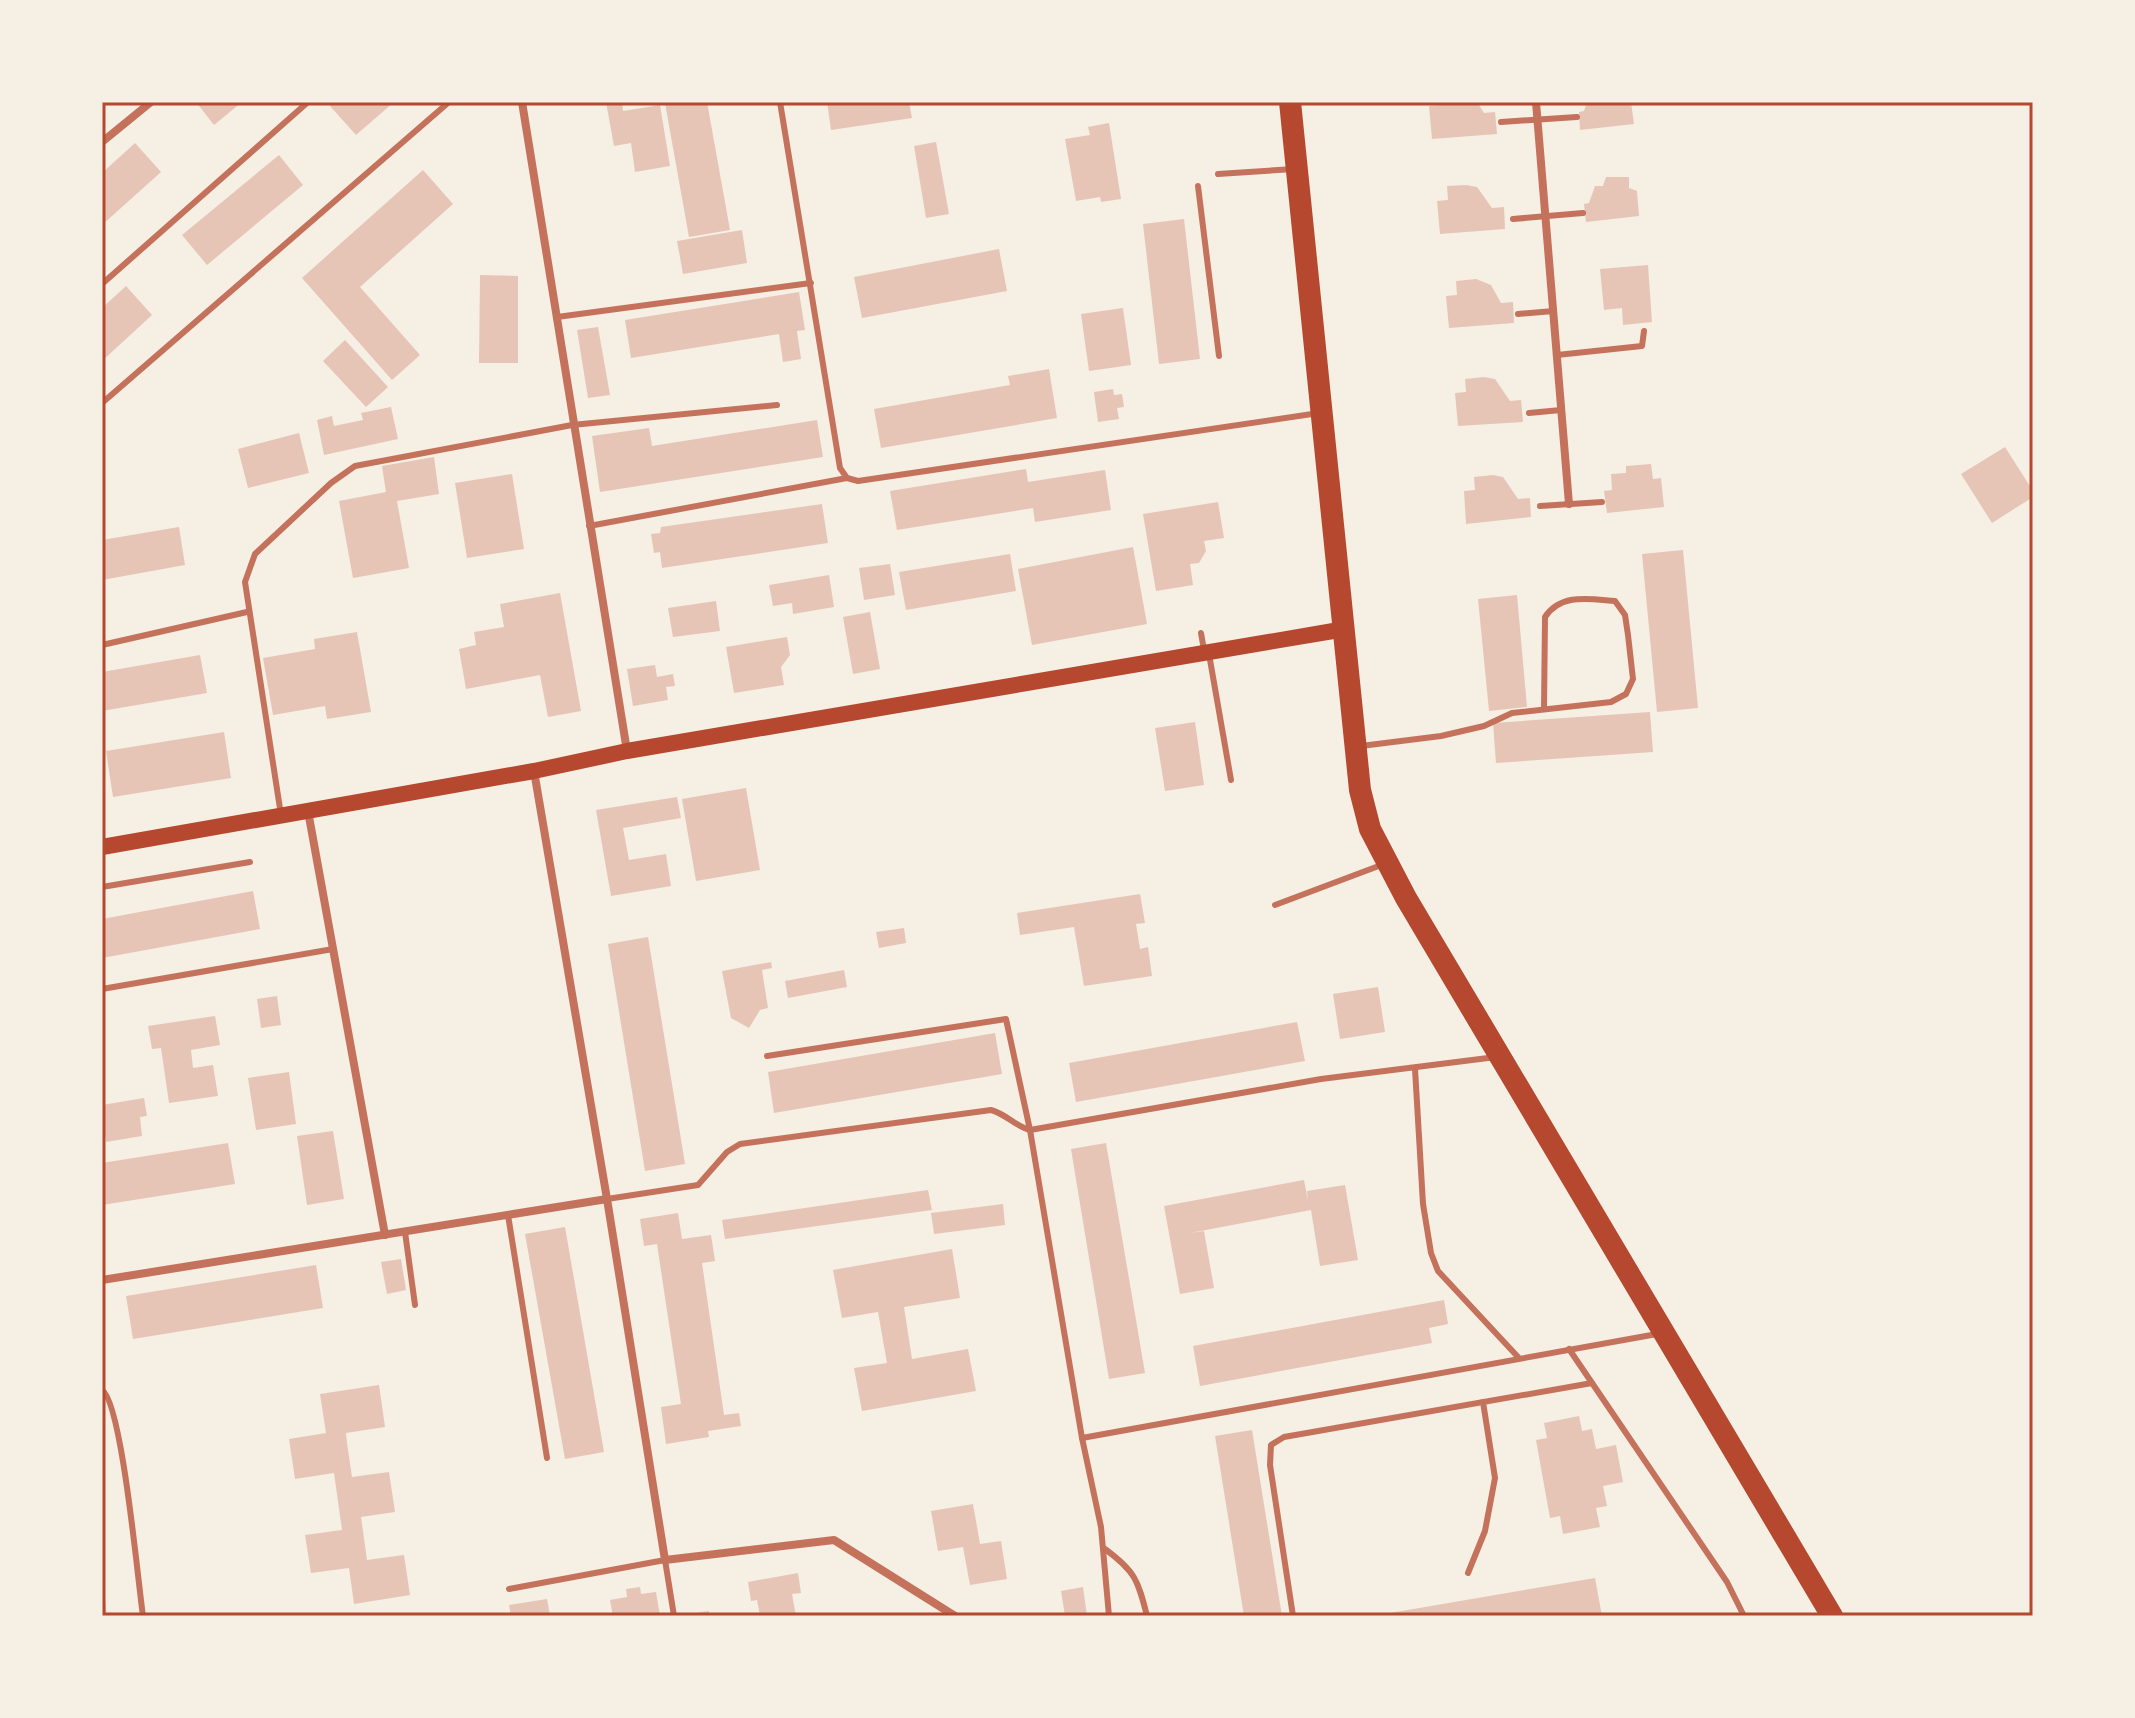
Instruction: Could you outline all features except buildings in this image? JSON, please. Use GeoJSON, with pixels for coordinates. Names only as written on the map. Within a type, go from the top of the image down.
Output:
{"type":"FeatureCollection","features":[{"type":"Feature","properties":{"kind":"highway"},"geometry":{"type":"LineString","coordinates":[[1290,102],[1360,790],[1370,829],[1500,1057],[1832,1616]]}},
{"type":"Feature","properties":{"kind":"main road"},"geometry":{"type":"LineString","coordinates":[[102,847],[534,771],[627,751],[1345,629]]}},
{"type":"Feature","properties":{"kind":"street"},"geometry":{"type":"LineString","coordinates":[[102,142],[151,102]]}},
{"type":"Feature","properties":{"kind":"street"},"geometry":{"type":"LineString","coordinates":[[522,102],[627,751]]}},
{"type":"Feature","properties":{"kind":"street"},"geometry":{"type":"LineString","coordinates":[[1536,102],[1569,504]]}},
{"type":"Feature","properties":{"kind":"street"},"geometry":{"type":"LineString","coordinates":[[534,771],[665,1560],[834,1540],[955,1616]]}},
{"type":"Feature","properties":{"kind":"street"},"geometry":{"type":"LineString","coordinates":[[308,811],[383,1236]]}},
{"type":"Feature","properties":{"kind":"street"},"geometry":{"type":"LineString","coordinates":[[102,1280],[607,1199]]}},
{"type":"Feature","properties":{"kind":"lane"},"geometry":{"type":"LineString","coordinates":[[102,284],[308,102]]}},
{"type":"Feature","properties":{"kind":"lane"},"geometry":{"type":"LineString","coordinates":[[102,403],[449,102]]}},
{"type":"Feature","properties":{"kind":"lane"},"geometry":{"type":"LineString","coordinates":[[780,102],[840,468],[847,478]]}},
{"type":"Feature","properties":{"kind":"lane"},"geometry":{"type":"LineString","coordinates":[[1501,122],[1577,117]]}},
{"type":"Feature","properties":{"kind":"lane"},"geometry":{"type":"LineString","coordinates":[[1218,174],[1297,168]]}},
{"type":"Feature","properties":{"kind":"lane"},"geometry":{"type":"LineString","coordinates":[[1198,186],[1219,356]]}},
{"type":"Feature","properties":{"kind":"lane"},"geometry":{"type":"LineString","coordinates":[[1513,219],[1583,213]]}},
{"type":"Feature","properties":{"kind":"lane"},"geometry":{"type":"LineString","coordinates":[[557,317],[811,283]]}},
{"type":"Feature","properties":{"kind":"lane"},"geometry":{"type":"LineString","coordinates":[[1518,314],[1554,311]]}},
{"type":"Feature","properties":{"kind":"lane"},"geometry":{"type":"LineString","coordinates":[[1557,355],[1642,346],[1644,331]]}},
{"type":"Feature","properties":{"kind":"lane"},"geometry":{"type":"LineString","coordinates":[[281,815],[247,612],[245,582],[255,554],[331,483],[355,466],[572,425],[777,405]]}},
{"type":"Feature","properties":{"kind":"lane"},"geometry":{"type":"LineString","coordinates":[[1529,413],[1561,410]]}},
{"type":"Feature","properties":{"kind":"lane"},"geometry":{"type":"LineString","coordinates":[[589,526],[847,478],[858,481],[1322,412]]}},
{"type":"Feature","properties":{"kind":"lane"},"geometry":{"type":"LineString","coordinates":[[1540,506],[1602,502]]}},
{"type":"Feature","properties":{"kind":"lane"},"geometry":{"type":"LineString","coordinates":[[1356,746],[1441,736],[1484,726],[1512,713],[1611,702],[1626,694],[1633,679],[1630,650],[1625,615],[1615,601],[1577,598],[1552,606],[1545,617],[1544,709]]}},
{"type":"Feature","properties":{"kind":"lane"},"geometry":{"type":"LineString","coordinates":[[102,645],[247,612]]}},
{"type":"Feature","properties":{"kind":"lane"},"geometry":{"type":"LineString","coordinates":[[1201,633],[1231,780]]}},
{"type":"Feature","properties":{"kind":"lane"},"geometry":{"type":"LineString","coordinates":[[102,887],[250,862]]}},
{"type":"Feature","properties":{"kind":"lane"},"geometry":{"type":"LineString","coordinates":[[1275,905],[1387,863]]}},
{"type":"Feature","properties":{"kind":"lane"},"geometry":{"type":"LineString","coordinates":[[102,989],[333,949]]}},
{"type":"Feature","properties":{"kind":"lane"},"geometry":{"type":"LineString","coordinates":[[767,1056],[1006,1019],[1030,1130],[1082,1438],[1105,1549],[1109,1616]]}},
{"type":"Feature","properties":{"kind":"lane"},"geometry":{"type":"LineString","coordinates":[[607,1199],[698,1185],[727,1152],[740,1144],[991,1110],[1002,1113],[1015,1126],[1030,1130],[1321,1079],[1500,1057]]}},
{"type":"Feature","properties":{"kind":"lane"},"geometry":{"type":"LineString","coordinates":[[1415,1069],[1423,1204],[1431,1253],[1438,1271],[1518,1357]]}},
{"type":"Feature","properties":{"kind":"lane"},"geometry":{"type":"LineString","coordinates":[[508,1215],[547,1458]]}},
{"type":"Feature","properties":{"kind":"lane"},"geometry":{"type":"LineString","coordinates":[[405,1232],[415,1305]]}},
{"type":"Feature","properties":{"kind":"lane"},"geometry":{"type":"LineString","coordinates":[[1082,1438],[1665,1332]]}},
{"type":"Feature","properties":{"kind":"lane"},"geometry":{"type":"LineString","coordinates":[[1569,1349],[1727,1582],[1744,1616]]}},
{"type":"Feature","properties":{"kind":"lane"},"geometry":{"type":"LineString","coordinates":[[1293,1616],[1270,1465],[1271,1445],[1284,1437],[1592,1383]]}},
{"type":"Feature","properties":{"kind":"lane"},"geometry":{"type":"LineString","coordinates":[[102,1390],[112,1400],[120,1441],[143,1616]]}},
{"type":"Feature","properties":{"kind":"lane"},"geometry":{"type":"LineString","coordinates":[[1468,1573],[1485,1531],[1495,1478],[1483,1402]]}},
{"type":"Feature","properties":{"kind":"lane"},"geometry":{"type":"LineString","coordinates":[[1105,1549],[1130,1567],[1138,1581],[1147,1616]]}},
{"type":"Feature","properties":{"kind":"lane"},"geometry":{"type":"LineString","coordinates":[[509,1589],[665,1560],[674,1616]]}}]}
